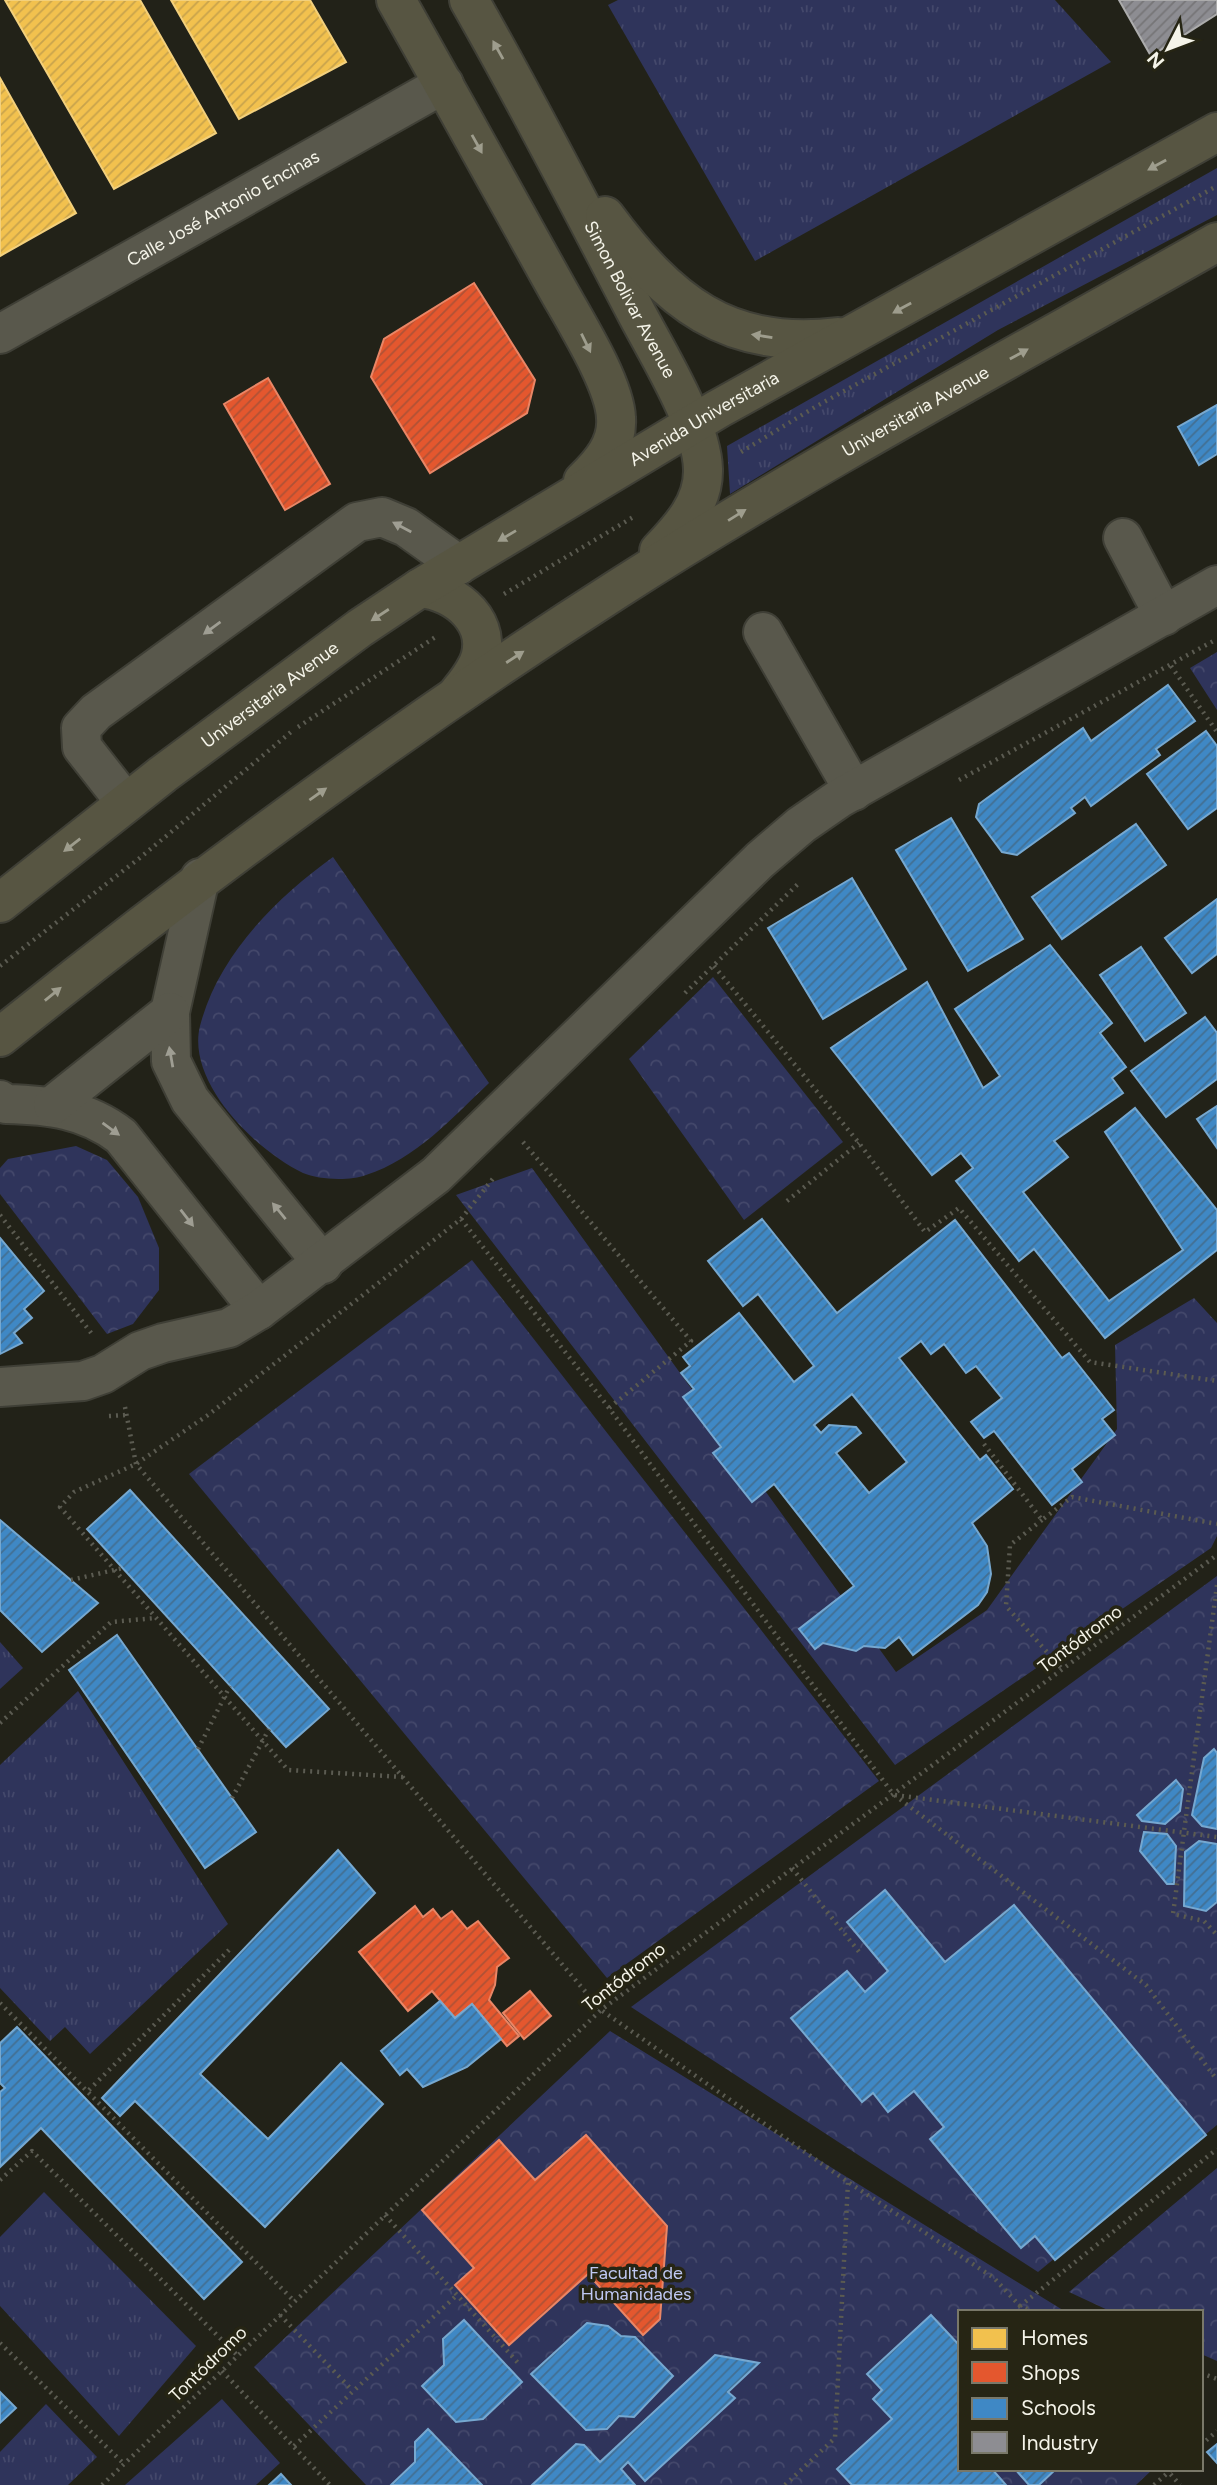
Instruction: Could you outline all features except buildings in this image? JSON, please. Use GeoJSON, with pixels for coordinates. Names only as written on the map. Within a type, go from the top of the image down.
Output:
{"type":"FeatureCollection","features":[{"type":"Feature","properties":{"kind":"main road","name":"Simon Bolivar Avenue"},"geometry":{"type":"LineString","coordinates":[[470,0],[526,100],[691,425],[703,466],[703,483],[696,504],[659,551],[616,590]]}},
{"type":"Feature","properties":{"kind":"main road"},"geometry":{"type":"LineString","coordinates":[[400,1],[582,333],[615,406],[616,431],[611,446],[590,474],[556,506]]}},
{"type":"Feature","properties":{"kind":"main road"},"geometry":{"type":"LineString","coordinates":[[526,100],[628,246],[649,270],[683,300],[724,324],[760,337],[793,340],[854,335],[1217,132]]}},
{"type":"Feature","properties":{"kind":"main road","name":"Universitaria Avenue"},"geometry":{"type":"LineString","coordinates":[[616,590],[787,485],[1217,242]]}},
{"type":"Feature","properties":{"kind":"main road","name":"Avenida Universitaria"},"geometry":{"type":"LineString","coordinates":[[556,506],[691,425],[854,335]]}},
{"type":"Feature","properties":{"kind":"main road","name":"Universitaria Avenue"},"geometry":{"type":"LineString","coordinates":[[0,903],[126,803],[349,636],[420,588],[556,506]]}},
{"type":"Feature","properties":{"kind":"main road"},"geometry":{"type":"LineString","coordinates":[[420,588],[453,597],[477,622],[481,655],[458,694]]}},
{"type":"Feature","properties":{"kind":"main road"},"geometry":{"type":"LineString","coordinates":[[0,1037],[200,878],[458,694],[616,590]]}},
{"type":"Feature","properties":{"kind":"street","name":"Calle José Antonio Encinas"},"geometry":{"type":"LineString","coordinates":[[0,334],[444,84]]}},
{"type":"Feature","properties":{"kind":"street"},"geometry":{"type":"LineString","coordinates":[[126,803],[82,747],[81,728],[96,712],[346,530],[358,522],[382,517],[406,527],[458,565]]}},
{"type":"Feature","properties":{"kind":"street"},"geometry":{"type":"LineString","coordinates":[[1123,538],[1164,615]]}},
{"type":"Feature","properties":{"kind":"street"},"geometry":{"type":"LineString","coordinates":[[0,1387],[83,1381],[117,1366],[140,1351],[229,1328],[259,1310],[323,1264],[444,1168],[760,860],[801,825],[854,791],[1217,585]]}},
{"type":"Feature","properties":{"kind":"street"},"geometry":{"type":"LineString","coordinates":[[763,632],[854,791]]}},
{"type":"Feature","properties":{"kind":"street"},"geometry":{"type":"LineString","coordinates":[[200,878],[170,1012],[171,1061],[190,1100],[323,1264]]}},
{"type":"Feature","properties":{"kind":"street"},"geometry":{"type":"LineString","coordinates":[[53,1105],[170,1012]]}},
{"type":"Feature","properties":{"kind":"street"},"geometry":{"type":"LineString","coordinates":[[0,1100],[6,1104],[53,1105],[98,1120],[121,1136],[259,1310]]}},
{"type":"Feature","properties":{"kind":"path"},"geometry":{"type":"LineString","coordinates":[[956,781],[1217,639]]}},
{"type":"Feature","properties":{"kind":"path"},"geometry":{"type":"LineString","coordinates":[[1171,666],[1217,732]]}},
{"type":"Feature","properties":{"kind":"path"},"geometry":{"type":"LineString","coordinates":[[683,994],[714,967],[808,873]]}},
{"type":"Feature","properties":{"kind":"path"},"geometry":{"type":"LineString","coordinates":[[714,967],[859,1143],[925,1232],[958,1208],[1090,1362],[1217,1381]]}},
{"type":"Feature","properties":{"kind":"path"},"geometry":{"type":"LineString","coordinates":[[515,1151],[532,1132]]}},
{"type":"Feature","properties":{"kind":"path"},"geometry":{"type":"LineString","coordinates":[[523,1141],[691,1342],[608,1408]]}},
{"type":"Feature","properties":{"kind":"path"},"geometry":{"type":"LineString","coordinates":[[787,1201],[859,1143]]}},
{"type":"Feature","properties":{"kind":"path"},"geometry":{"type":"LineString","coordinates":[[403,1777],[288,1770],[61,1507],[74,1492],[136,1464],[208,1415],[461,1219],[500,1170]]}},
{"type":"Feature","properties":{"kind":"path"},"geometry":{"type":"LineString","coordinates":[[0,1215],[117,1366],[136,1464],[601,2010],[848,2182],[994,2278],[1023,2310]]}},
{"type":"Feature","properties":{"kind":"path"},"geometry":{"type":"LineString","coordinates":[[461,1219],[608,1408],[894,1794],[1146,1985],[1217,2080]]}},
{"type":"Feature","properties":{"kind":"path"},"geometry":{"type":"LineString","coordinates":[[984,1444],[1042,1520]]}},
{"type":"Feature","properties":{"kind":"path"},"geometry":{"type":"LineString","coordinates":[[1063,1670],[1006,1606],[1010,1545],[1072,1497],[1217,1524]]}},
{"type":"Feature","properties":{"kind":"path","name":"Tontódromo"},"geometry":{"type":"LineString","coordinates":[[102,2485],[601,2010],[1217,1555]]}},
{"type":"Feature","properties":{"kind":"path"},"geometry":{"type":"LineString","coordinates":[[71,1580],[123,1568]]}},
{"type":"Feature","properties":{"kind":"path"},"geometry":{"type":"LineString","coordinates":[[1217,1585],[1172,1914],[1204,1921],[1217,1935]]}},
{"type":"Feature","properties":{"kind":"path"},"geometry":{"type":"LineString","coordinates":[[0,1723],[111,1622],[156,1618]]}},
{"type":"Feature","properties":{"kind":"path"},"geometry":{"type":"LineString","coordinates":[[198,1749],[230,1686]]}},
{"type":"Feature","properties":{"kind":"path"},"geometry":{"type":"LineString","coordinates":[[232,1798],[269,1729]]}},
{"type":"Feature","properties":{"kind":"path"},"geometry":{"type":"LineString","coordinates":[[894,1794],[1217,1837]]}},
{"type":"Feature","properties":{"kind":"path"},"geometry":{"type":"LineString","coordinates":[[792,1868],[860,1953]]}},
{"type":"Feature","properties":{"kind":"path"},"geometry":{"type":"LineString","coordinates":[[89,2090],[230,1949]]}},
{"type":"Feature","properties":{"kind":"path"},"geometry":{"type":"LineString","coordinates":[[0,2003],[89,2090],[295,2302]]}},
{"type":"Feature","properties":{"kind":"path"},"geometry":{"type":"LineString","coordinates":[[1020,2306],[1217,2149]]}},
{"type":"Feature","properties":{"kind":"path"},"geometry":{"type":"LineString","coordinates":[[0,2180],[32,2151],[238,2356]]}},
{"type":"Feature","properties":{"kind":"path"},"geometry":{"type":"LineString","coordinates":[[785,2485],[835,2438],[848,2182]]}},
{"type":"Feature","properties":{"kind":"path"},"geometry":{"type":"LineString","coordinates":[[385,2215],[519,2364]]}},
{"type":"Feature","properties":{"kind":"path"},"geometry":{"type":"LineString","coordinates":[[294,2446],[457,2295]]}},
{"type":"Feature","properties":{"kind":"path"},"geometry":{"type":"LineString","coordinates":[[1020,2306],[1029,2310]]}},
{"type":"Feature","properties":{"kind":"path"},"geometry":{"type":"LineString","coordinates":[[280,2315],[352,2390]]}},
{"type":"Feature","properties":{"kind":"path"},"geometry":{"type":"LineString","coordinates":[[0,2343],[124,2464]]}},
{"type":"Feature","properties":{"kind":"path"},"geometry":{"type":"LineString","coordinates":[[222,2371],[330,2485]]}},
{"type":"Feature","properties":{"kind":"path"},"geometry":{"type":"LineString","coordinates":[[1203,2443],[1217,2431]]}},
{"type":"Feature","properties":{"kind":"path"},"geometry":{"type":"LineString","coordinates":[[1154,2485],[1168,2471]]}},
{"type":"Feature","properties":{"kind":"green space"},"geometry":{"type":"Polygon","coordinates":[[[618,0],[1055,0],[1111,62],[755,261],[608,5],[618,0]]]}},
{"type":"Feature","properties":{"kind":"green space"},"geometry":{"type":"Polygon","coordinates":[[[1217,168],[1217,215],[998,330],[730,494],[727,446],[1217,168]]]}},
{"type":"Feature","properties":{"kind":"green space"},"geometry":{"type":"Polygon","coordinates":[[[1217,652],[1217,710],[1190,668],[1217,652]]]}},
{"type":"Feature","properties":{"kind":"green space"},"geometry":{"type":"Polygon","coordinates":[[[333,857],[489,1083],[432,1136],[401,1159],[366,1175],[343,1179],[303,1173],[265,1149],[246,1132],[214,1091],[204,1070],[198,1047],[200,1026],[209,1000],[235,953],[271,910],[333,857]]]}},
{"type":"Feature","properties":{"kind":"green space"},"geometry":{"type":"Polygon","coordinates":[[[713,977],[843,1142],[744,1220],[629,1059],[713,977]]]}},
{"type":"Feature","properties":{"kind":"green space"},"geometry":{"type":"Polygon","coordinates":[[[76,1146],[107,1160],[138,1197],[159,1248],[159,1290],[133,1324],[107,1334],[0,1194],[0,1168],[8,1159],[76,1146]]]}},
{"type":"Feature","properties":{"kind":"green space"},"geometry":{"type":"Polygon","coordinates":[[[532,1168],[896,1672],[987,1610],[1117,1429],[1115,1345],[1194,1298],[1217,1323],[1217,1536],[1211,1548],[895,1765],[456,1195],[532,1168]]]}},
{"type":"Feature","properties":{"kind":"green space"},"geometry":{"type":"Polygon","coordinates":[[[472,1260],[879,1781],[607,1978],[189,1474],[472,1260]]]}},
{"type":"Feature","properties":{"kind":"green space"},"geometry":{"type":"Polygon","coordinates":[[[1217,1576],[1217,2125],[1038,2272],[631,2007],[1217,1576]]]}},
{"type":"Feature","properties":{"kind":"green space"},"geometry":{"type":"Polygon","coordinates":[[[0,1642],[23,1668],[0,1689],[0,1642]]]}},
{"type":"Feature","properties":{"kind":"green space"},"geometry":{"type":"Polygon","coordinates":[[[78,1691],[228,1924],[90,2054],[65,2027],[50,2041],[0,1988],[0,1765],[78,1691]]]}},
{"type":"Feature","properties":{"kind":"green space","name":"Facultad de Humanidades"},"geometry":{"type":"Polygon","coordinates":[[[610,2031],[1063,2310],[958,2310],[958,2471],[1151,2471],[1136,2485],[366,2485],[254,2367],[610,2031]]]}},
{"type":"Feature","properties":{"kind":"green space"},"geometry":{"type":"Polygon","coordinates":[[[1217,2168],[1217,2361],[1203,2355],[1203,2310],[1108,2310],[1069,2292],[1217,2168]]]}},
{"type":"Feature","properties":{"kind":"green space"},"geometry":{"type":"Polygon","coordinates":[[[44,2192],[196,2346],[119,2436],[0,2306],[0,2237],[44,2192]]]}},
{"type":"Feature","properties":{"kind":"green space"},"geometry":{"type":"Polygon","coordinates":[[[222,2399],[280,2463],[256,2485],[125,2485],[222,2399]]]}},
{"type":"Feature","properties":{"kind":"green space"},"geometry":{"type":"Polygon","coordinates":[[[46,2404],[97,2457],[68,2485],[0,2485],[0,2452],[46,2404]]]}}]}
